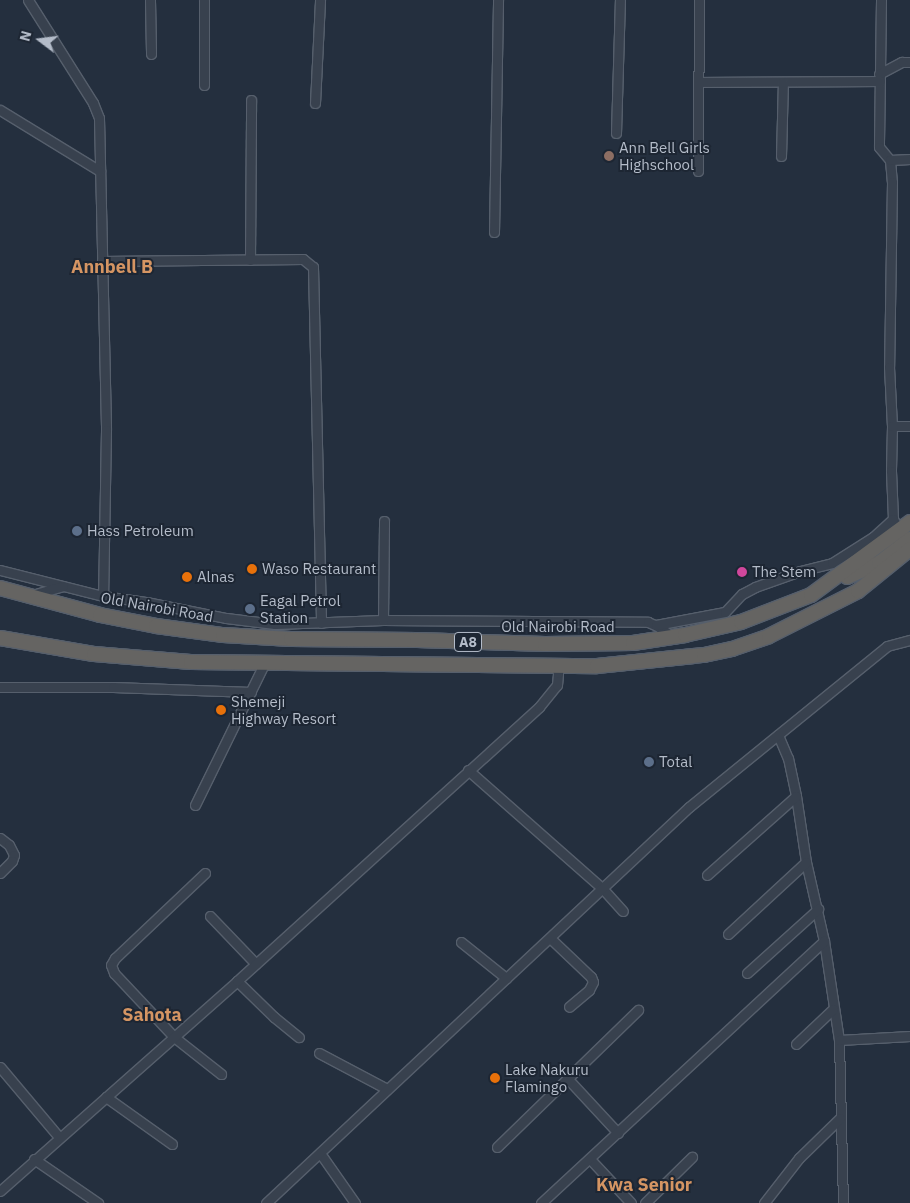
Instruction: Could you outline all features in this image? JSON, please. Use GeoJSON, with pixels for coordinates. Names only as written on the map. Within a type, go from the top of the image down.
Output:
{"type":"FeatureCollection","features":[{"type":"Feature","properties":{"kind":"highway","name":"Old Nairobi Road"},"geometry":{"type":"LineString","coordinates":[[0,588],[32,595],[100,615],[156,626],[223,635],[281,639],[584,644],[633,643],[673,637],[741,622],[811,595],[903,528]]}},
{"type":"Feature","properties":{"kind":"highway","name":"A8"},"geometry":{"type":"LineString","coordinates":[[0,638],[94,654],[191,662],[597,666],[704,655],[732,649],[769,636],[858,591],[910,549]]}},
{"type":"Feature","properties":{"kind":"highway"},"geometry":{"type":"LineString","coordinates":[[811,595],[820,601],[820,608],[816,613]]}},
{"type":"Feature","properties":{"kind":"street"},"geometry":{"type":"LineString","coordinates":[[28,0],[97,109],[106,430],[104,596]]}},
{"type":"Feature","properties":{"kind":"street"},"geometry":{"type":"LineString","coordinates":[[150,0],[151,54]]}},
{"type":"Feature","properties":{"kind":"street"},"geometry":{"type":"LineString","coordinates":[[204,0],[204,85]]}},
{"type":"Feature","properties":{"kind":"street"},"geometry":{"type":"LineString","coordinates":[[314,103],[320,0]]}},
{"type":"Feature","properties":{"kind":"street"},"geometry":{"type":"LineString","coordinates":[[494,232],[498,0]]}},
{"type":"Feature","properties":{"kind":"street"},"geometry":{"type":"LineString","coordinates":[[616,133],[620,0]]}},
{"type":"Feature","properties":{"kind":"street"},"geometry":{"type":"LineString","coordinates":[[698,171],[699,0]]}},
{"type":"Feature","properties":{"kind":"street"},"geometry":{"type":"LineString","coordinates":[[656,626],[725,612],[742,594],[755,587],[800,571],[832,563],[873,537],[903,528],[892,426],[889,366],[892,182],[890,160],[879,147],[881,0]]}},
{"type":"Feature","properties":{"kind":"street"},"geometry":{"type":"LineString","coordinates":[[698,82],[783,82],[879,78],[902,62],[910,62]]}},
{"type":"Feature","properties":{"kind":"street"},"geometry":{"type":"LineString","coordinates":[[781,156],[783,82]]}},
{"type":"Feature","properties":{"kind":"street"},"geometry":{"type":"LineString","coordinates":[[250,260],[251,100]]}},
{"type":"Feature","properties":{"kind":"street"},"geometry":{"type":"LineString","coordinates":[[0,110],[100,171]]}},
{"type":"Feature","properties":{"kind":"street"},"geometry":{"type":"LineString","coordinates":[[890,160],[910,159]]}},
{"type":"Feature","properties":{"kind":"street"},"geometry":{"type":"LineString","coordinates":[[102,261],[303,260],[313,267],[321,623]]}},
{"type":"Feature","properties":{"kind":"street"},"geometry":{"type":"LineString","coordinates":[[892,426],[910,426]]}},
{"type":"Feature","properties":{"kind":"street"},"geometry":{"type":"LineString","coordinates":[[383,620],[384,521]]}},
{"type":"Feature","properties":{"kind":"street"},"geometry":{"type":"LineString","coordinates":[[0,570],[104,596],[238,620],[276,624],[383,620],[648,622],[673,637]]}},
{"type":"Feature","properties":{"kind":"street"},"geometry":{"type":"LineString","coordinates":[[32,595],[63,586]]}},
{"type":"Feature","properties":{"kind":"street"},"geometry":{"type":"LineString","coordinates":[[266,1203],[689,807],[887,646],[910,640]]}},
{"type":"Feature","properties":{"kind":"street"},"geometry":{"type":"LineString","coordinates":[[195,805],[265,662]]}},
{"type":"Feature","properties":{"kind":"street"},"geometry":{"type":"LineString","coordinates":[[0,1191],[256,964],[554,691],[558,673],[556,665]]}},
{"type":"Feature","properties":{"kind":"street"},"geometry":{"type":"LineString","coordinates":[[0,687],[113,686],[251,692]]}},
{"type":"Feature","properties":{"kind":"street"},"geometry":{"type":"LineString","coordinates":[[778,735],[788,758],[796,796],[806,862],[824,941],[839,1040],[843,1203]]}},
{"type":"Feature","properties":{"kind":"street"},"geometry":{"type":"LineString","coordinates":[[468,770],[602,888],[623,911]]}},
{"type":"Feature","properties":{"kind":"street"},"geometry":{"type":"LineString","coordinates":[[707,875],[796,796]]}},
{"type":"Feature","properties":{"kind":"street"},"geometry":{"type":"LineString","coordinates":[[0,838],[9,845],[14,855],[12,861],[0,873]]}},
{"type":"Feature","properties":{"kind":"street"},"geometry":{"type":"LineString","coordinates":[[728,934],[806,862]]}},
{"type":"Feature","properties":{"kind":"street"},"geometry":{"type":"LineString","coordinates":[[205,873],[115,958],[111,965],[114,973],[174,1037],[220,1074]]}},
{"type":"Feature","properties":{"kind":"street"},"geometry":{"type":"LineString","coordinates":[[747,973],[818,909]]}},
{"type":"Feature","properties":{"kind":"street"},"geometry":{"type":"LineString","coordinates":[[210,916],[256,964]]}},
{"type":"Feature","properties":{"kind":"street"},"geometry":{"type":"LineString","coordinates":[[550,938],[592,979],[593,984],[589,990],[569,1007]]}},
{"type":"Feature","properties":{"kind":"street"},"geometry":{"type":"LineString","coordinates":[[541,1203],[824,941]]}},
{"type":"Feature","properties":{"kind":"street"},"geometry":{"type":"LineString","coordinates":[[461,942],[506,978]]}},
{"type":"Feature","properties":{"kind":"street"},"geometry":{"type":"LineString","coordinates":[[237,981],[274,1018],[299,1037]]}},
{"type":"Feature","properties":{"kind":"street"},"geometry":{"type":"LineString","coordinates":[[796,1044],[833,1009]]}},
{"type":"Feature","properties":{"kind":"street"},"geometry":{"type":"LineString","coordinates":[[497,1147],[638,1010]]}},
{"type":"Feature","properties":{"kind":"street"},"geometry":{"type":"LineString","coordinates":[[839,1040],[910,1036]]}},
{"type":"Feature","properties":{"kind":"street"},"geometry":{"type":"LineString","coordinates":[[319,1053],[387,1088]]}},
{"type":"Feature","properties":{"kind":"street"},"geometry":{"type":"LineString","coordinates":[[0,1067],[59,1137]]}},
{"type":"Feature","properties":{"kind":"street"},"geometry":{"type":"LineString","coordinates":[[567,1078],[618,1133]]}},
{"type":"Feature","properties":{"kind":"street"},"geometry":{"type":"LineString","coordinates":[[106,1097],[172,1144]]}},
{"type":"Feature","properties":{"kind":"street"},"geometry":{"type":"LineString","coordinates":[[764,1203],[799,1158],[840,1118]]}},
{"type":"Feature","properties":{"kind":"street"},"geometry":{"type":"LineString","coordinates":[[320,1153],[355,1203]]}},
{"type":"Feature","properties":{"kind":"street"},"geometry":{"type":"LineString","coordinates":[[645,1203],[692,1157]]}},
{"type":"Feature","properties":{"kind":"street"},"geometry":{"type":"LineString","coordinates":[[34,1159],[98,1203]]}},
{"type":"Feature","properties":{"kind":"street"},"geometry":{"type":"LineString","coordinates":[[590,1159],[631,1203]]}},
{"type":"Feature","properties":{"kind":"place","name":"Ann Bell Girls Highschool"},"geometry":{"type":"Point","coordinates":[609,156]}},
{"type":"Feature","properties":{"kind":"place","name":"Hass Petroleum"},"geometry":{"type":"Point","coordinates":[77,531]}},
{"type":"Feature","properties":{"kind":"place","name":"Waso Restaurant"},"geometry":{"type":"Point","coordinates":[252,569]}},
{"type":"Feature","properties":{"kind":"place","name":"The Stem"},"geometry":{"type":"Point","coordinates":[742,572]}},
{"type":"Feature","properties":{"kind":"place","name":"Alnas"},"geometry":{"type":"Point","coordinates":[187,577]}},
{"type":"Feature","properties":{"kind":"place","name":"Eagal Petrol Station"},"geometry":{"type":"Point","coordinates":[250,609]}},
{"type":"Feature","properties":{"kind":"place","name":"Shemeji Highway Resort"},"geometry":{"type":"Point","coordinates":[221,710]}},
{"type":"Feature","properties":{"kind":"place","name":"Total"},"geometry":{"type":"Point","coordinates":[649,762]}},
{"type":"Feature","properties":{"kind":"place","name":"Lake Nakuru Flamingo"},"geometry":{"type":"Point","coordinates":[495,1078]}},
{"type":"Feature","properties":{"kind":"district","name":"Annbell B"},"geometry":{"type":"Point","coordinates":[112,267]}},
{"type":"Feature","properties":{"kind":"district","name":"Sahota"},"geometry":{"type":"Point","coordinates":[152,1015]}},
{"type":"Feature","properties":{"kind":"district","name":"Kwa Senior"},"geometry":{"type":"Point","coordinates":[644,1185]}}]}
